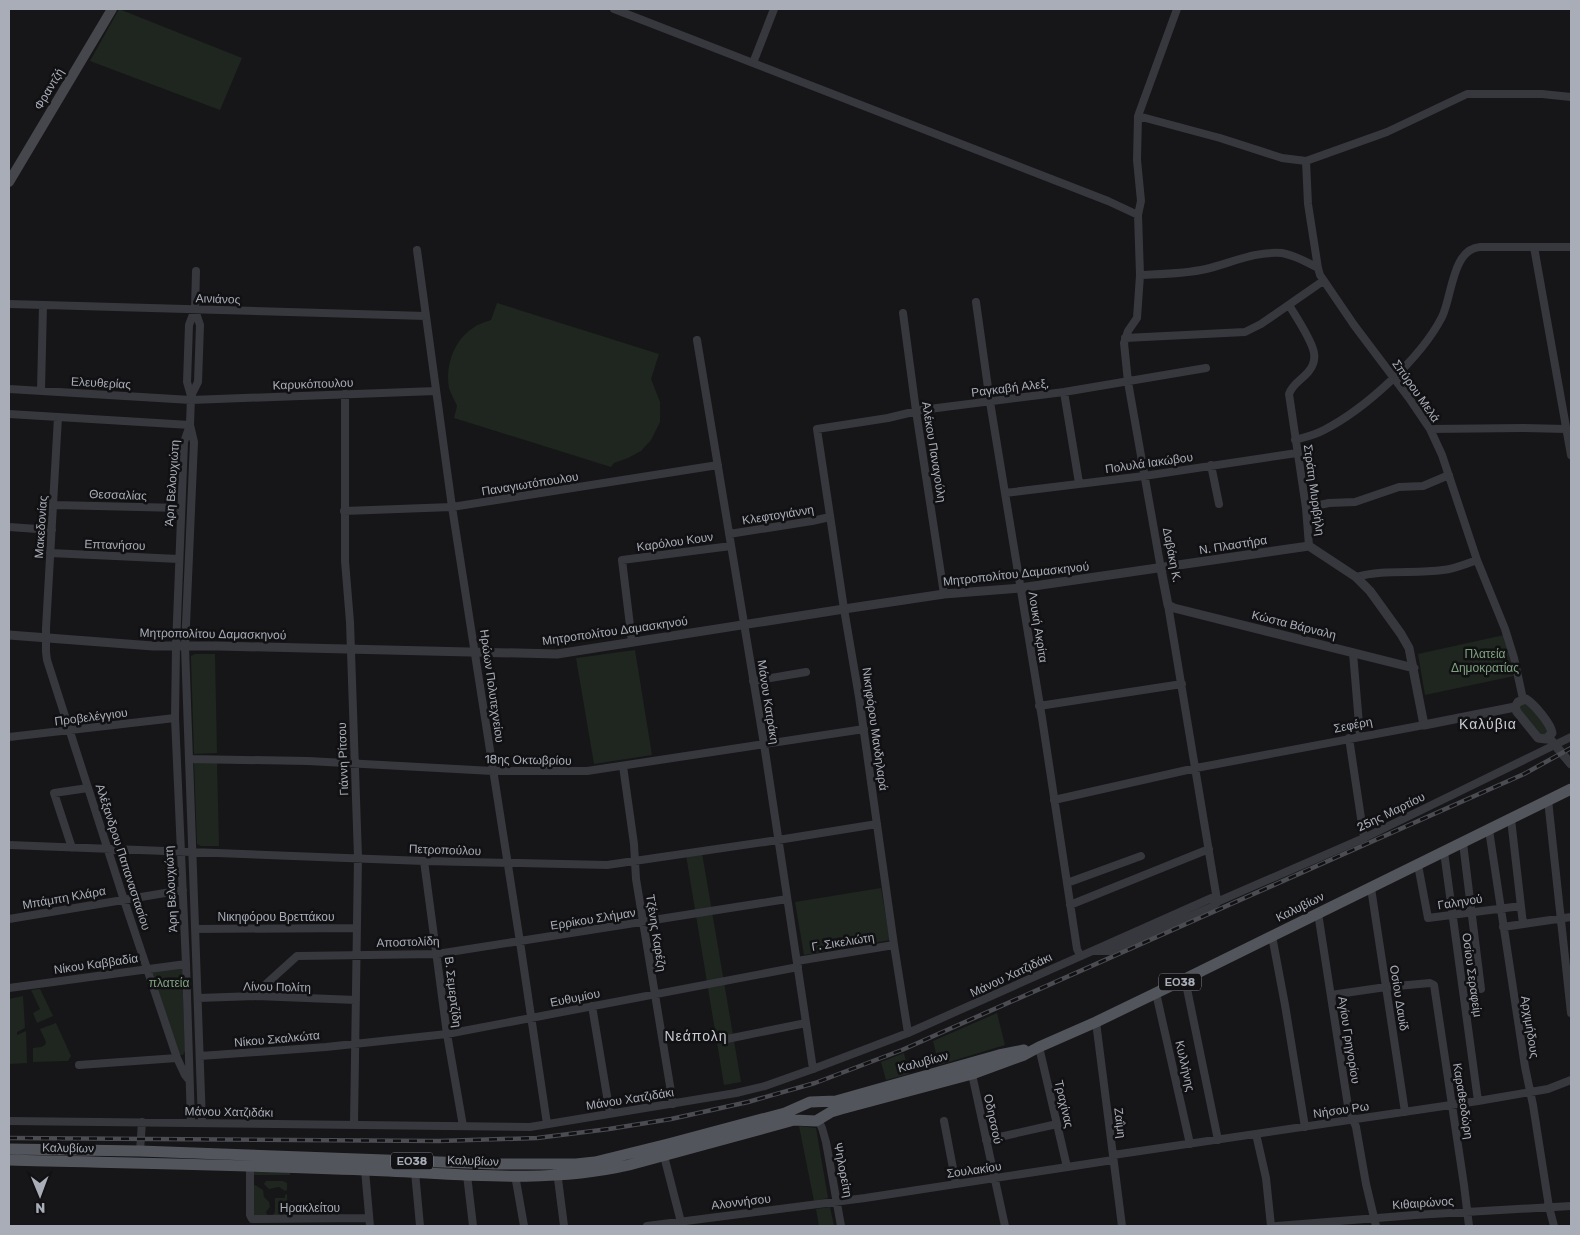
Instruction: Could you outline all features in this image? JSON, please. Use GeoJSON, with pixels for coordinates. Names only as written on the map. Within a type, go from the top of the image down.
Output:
{"type":"FeatureCollection","features":[{"type":"Feature","properties":{"kind":"main road","name":"Φραντζή"},"geometry":{"type":"LineString","coordinates":[[9,182],[112,9]]}},
{"type":"Feature","properties":{"kind":"main road","name":"Καλυβίων"},"geometry":{"type":"LineString","coordinates":[[9,1149],[140,1151],[494,1164],[579,1174],[608,1170],[791,1121],[816,1120],[841,1109],[1007,1063],[1185,979],[1571,789]]}},
{"type":"Feature","properties":{"kind":"main road","name":"Καλυβίων"},"geometry":{"type":"LineString","coordinates":[[9,1160],[250,1166],[516,1176],[557,1170],[638,1152],[785,1112],[811,1102],[836,1100],[999,1055],[1039,1047]]}},
{"type":"Feature","properties":{"kind":"main road"},"geometry":{"type":"LineString","coordinates":[[811,1102],[820,1104],[823,1108],[823,1114],[816,1120],[805,1117],[803,1113],[804,1108],[811,1102]]}},
{"type":"Feature","properties":{"kind":"street"},"geometry":{"type":"LineString","coordinates":[[614,9],[1108,201],[1138,215]]}},
{"type":"Feature","properties":{"kind":"street"},"geometry":{"type":"LineString","coordinates":[[754,62],[774,9]]}},
{"type":"Feature","properties":{"kind":"street"},"geometry":{"type":"LineString","coordinates":[[1177,9],[1138,116],[1137,160],[1141,201],[1138,215],[1140,276],[1137,318],[1125,338],[1245,332],[1253,329],[1323,281]]}},
{"type":"Feature","properties":{"kind":"street"},"geometry":{"type":"LineString","coordinates":[[1138,116],[1220,138],[1282,158],[1306,162],[1387,132],[1467,94],[1542,94],[1571,97]]}},
{"type":"Feature","properties":{"kind":"street","name":"Σπύρου Μελά"},"geometry":{"type":"LineString","coordinates":[[1306,162],[1308,204],[1318,268],[1323,281],[1430,429],[1442,455],[1477,560],[1514,658],[1523,699]]}},
{"type":"Feature","properties":{"kind":"street"},"geometry":{"type":"LineString","coordinates":[[1295,440],[1335,424],[1357,409],[1418,354],[1443,314],[1456,270],[1463,256],[1469,250],[1480,247],[1571,247]]}},
{"type":"Feature","properties":{"kind":"street"},"geometry":{"type":"LineString","coordinates":[[1534,247],[1571,455]]}},
{"type":"Feature","properties":{"kind":"street","name":"Ηρώων Πολυτεχνείου"},"geometry":{"type":"LineString","coordinates":[[417,250],[452,507],[476,653],[547,1124]]}},
{"type":"Feature","properties":{"kind":"street"},"geometry":{"type":"LineString","coordinates":[[1140,276],[1206,269],[1244,257],[1283,253],[1318,268]]}},
{"type":"Feature","properties":{"kind":"street"},"geometry":{"type":"LineString","coordinates":[[9,414],[190,425],[191,398],[198,382],[200,325],[195,310],[196,271]]}},
{"type":"Feature","properties":{"kind":"street","name":"Λουκή Ακρίτα"},"geometry":{"type":"LineString","coordinates":[[976,302],[990,402],[1077,949],[1080,955]]}},
{"type":"Feature","properties":{"kind":"street","name":"Αινιάνος"},"geometry":{"type":"LineString","coordinates":[[9,304],[426,316]]}},
{"type":"Feature","properties":{"kind":"street"},"geometry":{"type":"LineString","coordinates":[[41,390],[43,305]]}},
{"type":"Feature","properties":{"kind":"street","name":"Στράτη Μυριβήλη"},"geometry":{"type":"LineString","coordinates":[[1288,305],[1305,332],[1314,352],[1313,365],[1308,373],[1295,384],[1289,394],[1306,508],[1309,546],[1356,577],[1376,597],[1406,641],[1410,648],[1424,725]]}},
{"type":"Feature","properties":{"kind":"street","name":"Αλέκου Παναγούλη"},"geometry":{"type":"LineString","coordinates":[[903,313],[944,594]]}},
{"type":"Feature","properties":{"kind":"street","name":"Δαβάκη Κ."},"geometry":{"type":"LineString","coordinates":[[1125,338],[1128,382],[1182,684],[1217,898]]}},
{"type":"Feature","properties":{"kind":"street","name":"Μάνου Κατράκη"},"geometry":{"type":"LineString","coordinates":[[697,340],[764,744],[813,1069]]}},
{"type":"Feature","properties":{"kind":"street","name":"Ραγκαβή Αλεξ,"},"geometry":{"type":"LineString","coordinates":[[817,429],[888,418],[916,411],[1064,392],[1206,368]]}},
{"type":"Feature","properties":{"kind":"street","name":"Ελευθερίας"},"geometry":{"type":"LineString","coordinates":[[9,389],[191,398]]}},
{"type":"Feature","properties":{"kind":"street","name":"Καρυκόπουλου"},"geometry":{"type":"LineString","coordinates":[[191,398],[436,391]]}},
{"type":"Feature","properties":{"kind":"street"},"geometry":{"type":"LineString","coordinates":[[1064,392],[1079,483]]}},
{"type":"Feature","properties":{"kind":"street","name":"Γιάννη Ρίτσου"},"geometry":{"type":"LineString","coordinates":[[345,394],[345,561],[358,857],[354,1124]]}},
{"type":"Feature","properties":{"kind":"street","name":"Μακεδονίας"},"geometry":{"type":"LineString","coordinates":[[46,638],[58,417]]}},
{"type":"Feature","properties":{"kind":"street","name":"Άρη Βελουχιώτη"},"geometry":{"type":"LineString","coordinates":[[190,425],[184,442],[181,508],[179,558],[180,646],[189,759],[202,1123]]}},
{"type":"Feature","properties":{"kind":"street","name":"Άρη Βελουχιώτη"},"geometry":{"type":"LineString","coordinates":[[190,425],[194,442],[175,718],[191,1122]]}},
{"type":"Feature","properties":{"kind":"street"},"geometry":{"type":"LineString","coordinates":[[1430,429],[1523,428],[1566,430]]}},
{"type":"Feature","properties":{"kind":"street","name":"Νικηφόρου Μανδηλαρά"},"geometry":{"type":"LineString","coordinates":[[817,429],[864,729],[908,1033]]}},
{"type":"Feature","properties":{"kind":"street","name":"Πολυλά Ιακώβου"},"geometry":{"type":"LineString","coordinates":[[1005,492],[1144,476],[1297,453]]}},
{"type":"Feature","properties":{"kind":"street","name":"Παναγιωτόπουλου"},"geometry":{"type":"LineString","coordinates":[[344,511],[452,507],[718,465]]}},
{"type":"Feature","properties":{"kind":"street"},"geometry":{"type":"LineString","coordinates":[[1211,465],[1220,504]]}},
{"type":"Feature","properties":{"kind":"street"},"geometry":{"type":"LineString","coordinates":[[1306,508],[1329,503],[1355,502],[1399,487],[1423,486],[1449,475]]}},
{"type":"Feature","properties":{"kind":"street","name":"Θεσσαλίας"},"geometry":{"type":"LineString","coordinates":[[54,505],[181,508]]}},
{"type":"Feature","properties":{"kind":"street","name":"Κλεφτογιάννη"},"geometry":{"type":"LineString","coordinates":[[729,534],[830,517]]}},
{"type":"Feature","properties":{"kind":"street"},"geometry":{"type":"LineString","coordinates":[[9,527],[52,530]]}},
{"type":"Feature","properties":{"kind":"street","name":"Καρόλου Κουν"},"geometry":{"type":"LineString","coordinates":[[632,642],[622,560],[731,546]]}},
{"type":"Feature","properties":{"kind":"street","name":"Ν. Πλαστήρα"},"geometry":{"type":"LineString","coordinates":[[1161,569],[1309,546]]}},
{"type":"Feature","properties":{"kind":"street","name":"Επτανήσου"},"geometry":{"type":"LineString","coordinates":[[50,553],[179,558]]}},
{"type":"Feature","properties":{"kind":"street"},"geometry":{"type":"LineString","coordinates":[[1356,577],[1375,574],[1441,571],[1477,560]]}},
{"type":"Feature","properties":{"kind":"street","name":"Μητροπολίτου Δαμασκηνού"},"geometry":{"type":"LineString","coordinates":[[9,635],[136,645],[557,654],[944,594],[1020,588],[1161,569]]}},
{"type":"Feature","properties":{"kind":"street","name":"Κώστα Βάρναλη"},"geometry":{"type":"LineString","coordinates":[[1168,605],[1180,610],[1414,668]]}},
{"type":"Feature","properties":{"kind":"street","name":"Αλέξανδρου Παπαναστασίου"},"geometry":{"type":"LineString","coordinates":[[46,638],[47,660],[124,900],[177,1058],[189,1080]]}},
{"type":"Feature","properties":{"kind":"street"},"geometry":{"type":"LineString","coordinates":[[1353,653],[1360,736]]}},
{"type":"Feature","properties":{"kind":"street"},"geometry":{"type":"LineString","coordinates":[[753,681],[806,672]]}},
{"type":"Feature","properties":{"kind":"street"},"geometry":{"type":"LineString","coordinates":[[1039,706],[1182,684]]}},
{"type":"Feature","properties":{"kind":"street"},"geometry":{"type":"LineString","coordinates":[[1552,741],[1538,738],[1517,712],[1515,707],[1518,702],[1523,699],[1530,702],[1551,727],[1552,741],[1571,764]]}},
{"type":"Feature","properties":{"kind":"street","name":"Σεφέρη"},"geometry":{"type":"LineString","coordinates":[[1054,800],[1196,768],[1515,707]]}},
{"type":"Feature","properties":{"kind":"street","name":"Προβελέγγιου"},"geometry":{"type":"LineString","coordinates":[[9,737],[175,718]]}},
{"type":"Feature","properties":{"kind":"street","name":"18ης Οκτωβρίου"},"geometry":{"type":"LineString","coordinates":[[189,759],[266,759],[493,771],[587,771],[864,729]]}},
{"type":"Feature","properties":{"kind":"street","name":"25ης Μαρτίου"},"geometry":{"type":"LineString","coordinates":[[1217,898],[1364,838],[1552,741],[1571,737]]}},
{"type":"Feature","properties":{"kind":"street"},"geometry":{"type":"LineString","coordinates":[[1349,738],[1364,838]]}},
{"type":"Feature","properties":{"kind":"street","name":"Τζένης Καρέζη"},"geometry":{"type":"LineString","coordinates":[[623,766],[634,844],[636,879],[672,1104]]}},
{"type":"Feature","properties":{"kind":"street"},"geometry":{"type":"LineString","coordinates":[[72,848],[54,793],[88,788]]}},
{"type":"Feature","properties":{"kind":"street"},"geometry":{"type":"LineString","coordinates":[[1548,800],[1571,1013]]}},
{"type":"Feature","properties":{"kind":"street"},"geometry":{"type":"LineString","coordinates":[[1510,819],[1522,924]]}},
{"type":"Feature","properties":{"kind":"street","name":"Πετροπούλου"},"geometry":{"type":"LineString","coordinates":[[9,845],[597,866],[635,862],[877,824]]}},
{"type":"Feature","properties":{"kind":"street","name":"Αρχιμήδους"},"geometry":{"type":"LineString","coordinates":[[1489,830],[1502,927],[1549,1207],[1554,1226]]}},
{"type":"Feature","properties":{"kind":"street"},"geometry":{"type":"LineString","coordinates":[[1463,843],[1481,989]]}},
{"type":"Feature","properties":{"kind":"street"},"geometry":{"type":"LineString","coordinates":[[1070,905],[1209,849]]}},
{"type":"Feature","properties":{"kind":"street","name":"Οσίου Σεραφείμ"},"geometry":{"type":"LineString","coordinates":[[1444,852],[1478,1101]]}},
{"type":"Feature","properties":{"kind":"street"},"geometry":{"type":"LineString","coordinates":[[1067,883],[1141,856]]}},
{"type":"Feature","properties":{"kind":"street","name":"Β. Σεμερτζίδη"},"geometry":{"type":"LineString","coordinates":[[424,861],[463,1126]]}},
{"type":"Feature","properties":{"kind":"street","name":"Γαληνού"},"geometry":{"type":"LineString","coordinates":[[1418,865],[1426,917],[1521,906]]}},
{"type":"Feature","properties":{"kind":"street","name":"Οσίου Δαυίδ"},"geometry":{"type":"LineString","coordinates":[[1371,888],[1405,1112]]}},
{"type":"Feature","properties":{"kind":"street","name":"Μπάμπη Κλάρα"},"geometry":{"type":"LineString","coordinates":[[9,919],[183,890]]}},
{"type":"Feature","properties":{"kind":"street","name":"Μάνου Χατζιδάκι"},"geometry":{"type":"LineString","coordinates":[[9,1121],[530,1127],[750,1090],[813,1069],[908,1033],[1089,951],[1217,898]]}},
{"type":"Feature","properties":{"kind":"street","name":"Ερρίκου Σλήμαν"},"geometry":{"type":"LineString","coordinates":[[520,942],[787,899]]}},
{"type":"Feature","properties":{"kind":"street","name":"Αγίου Γρηγορίου"},"geometry":{"type":"LineString","coordinates":[[1318,914],[1348,1106],[1356,1127],[1375,1222]]}},
{"type":"Feature","properties":{"kind":"street"},"geometry":{"type":"LineString","coordinates":[[1502,927],[1571,917]]}},
{"type":"Feature","properties":{"kind":"street","name":"Νικηφόρου Βρεττάκου"},"geometry":{"type":"LineString","coordinates":[[195,928],[357,928]]}},
{"type":"Feature","properties":{"kind":"street"},"geometry":{"type":"LineString","coordinates":[[1272,936],[1305,1127]]}},
{"type":"Feature","properties":{"kind":"street","name":"Αποστολίδη"},"geometry":{"type":"LineString","coordinates":[[256,996],[265,985],[297,956],[437,954],[520,942]]}},
{"type":"Feature","properties":{"kind":"street","name":"Γ. Σικελιώτη"},"geometry":{"type":"LineString","coordinates":[[797,964],[894,945]]}},
{"type":"Feature","properties":{"kind":"street","name":"Νίκου Καββαδία"},"geometry":{"type":"LineString","coordinates":[[9,988],[186,964]]}},
{"type":"Feature","properties":{"kind":"street","name":"Ευθυμίου"},"geometry":{"type":"LineString","coordinates":[[355,1043],[448,1034],[531,1019],[797,964]]}},
{"type":"Feature","properties":{"kind":"street"},"geometry":{"type":"LineString","coordinates":[[1185,979],[1218,1140]]}},
{"type":"Feature","properties":{"kind":"street","name":"Καραθεοδώρη"},"geometry":{"type":"LineString","coordinates":[[1386,987],[1430,983],[1434,986],[1469,1226]]}},
{"type":"Feature","properties":{"kind":"street"},"geometry":{"type":"LineString","coordinates":[[1331,995],[1386,987]]}},
{"type":"Feature","properties":{"kind":"street","name":"Κυλλήνης"},"geometry":{"type":"LineString","coordinates":[[1156,993],[1190,1144]]}},
{"type":"Feature","properties":{"kind":"street","name":"Λίνου Πολίτη"},"geometry":{"type":"LineString","coordinates":[[198,998],[256,996],[356,1000]]}},
{"type":"Feature","properties":{"kind":"street"},"geometry":{"type":"LineString","coordinates":[[592,1006],[610,1114]]}},
{"type":"Feature","properties":{"kind":"street","name":"Ζαΐμη"},"geometry":{"type":"LineString","coordinates":[[1096,1022],[1122,1226]]}},
{"type":"Feature","properties":{"kind":"street"},"geometry":{"type":"LineString","coordinates":[[727,1039],[806,1023]]}},
{"type":"Feature","properties":{"kind":"street","name":"Νίκου Σκαλκώτα"},"geometry":{"type":"LineString","coordinates":[[200,1056],[355,1043]]}},
{"type":"Feature","properties":{"kind":"street","name":"Τραχίνας"},"geometry":{"type":"LineString","coordinates":[[1039,1047],[1067,1167]]}},
{"type":"Feature","properties":{"kind":"street"},"geometry":{"type":"LineString","coordinates":[[79,1065],[177,1058]]}},
{"type":"Feature","properties":{"kind":"street","name":"Οδησσού"},"geometry":{"type":"LineString","coordinates":[[972,1074],[1005,1226]]}},
{"type":"Feature","properties":{"kind":"street","name":"Νήσου Ρω"},"geometry":{"type":"LineString","coordinates":[[1113,1158],[1190,1144],[1478,1101],[1556,1087],[1571,1080]]}},
{"type":"Feature","properties":{"kind":"street","name":"Ψηλορείτη"},"geometry":{"type":"LineString","coordinates":[[816,1120],[824,1135],[841,1226]]}},
{"type":"Feature","properties":{"kind":"street"},"geometry":{"type":"LineString","coordinates":[[944,1121],[956,1184]]}},
{"type":"Feature","properties":{"kind":"street"},"geometry":{"type":"LineString","coordinates":[[140,1151],[142,1122]]}},
{"type":"Feature","properties":{"kind":"street"},"geometry":{"type":"LineString","coordinates":[[986,1140],[1057,1124]]}},
{"type":"Feature","properties":{"kind":"street"},"geometry":{"type":"LineString","coordinates":[[1256,1134],[1266,1178],[1271,1226]]}},
{"type":"Feature","properties":{"kind":"street"},"geometry":{"type":"LineString","coordinates":[[664,1156],[681,1224]]}},
{"type":"Feature","properties":{"kind":"street","name":"Σουλακίου"},"geometry":{"type":"LineString","coordinates":[[837,1201],[1067,1167],[1113,1158]]}},
{"type":"Feature","properties":{"kind":"street","name":"Ηρακλείτου"},"geometry":{"type":"LineString","coordinates":[[250,1166],[250,1215],[252,1219],[281,1223],[370,1222]]}},
{"type":"Feature","properties":{"kind":"street"},"geometry":{"type":"LineString","coordinates":[[365,1170],[370,1222]]}},
{"type":"Feature","properties":{"kind":"street"},"geometry":{"type":"LineString","coordinates":[[557,1170],[564,1226]]}},
{"type":"Feature","properties":{"kind":"street"},"geometry":{"type":"LineString","coordinates":[[415,1172],[420,1226]]}},
{"type":"Feature","properties":{"kind":"street"},"geometry":{"type":"LineString","coordinates":[[467,1175],[473,1226]]}},
{"type":"Feature","properties":{"kind":"street"},"geometry":{"type":"LineString","coordinates":[[516,1176],[524,1226]]}},
{"type":"Feature","properties":{"kind":"street","name":"Αλοννήσου"},"geometry":{"type":"LineString","coordinates":[[647,1226],[681,1224],[837,1201]]}},
{"type":"Feature","properties":{"kind":"street","name":"Κιθαιρώνος"},"geometry":{"type":"LineString","coordinates":[[1277,1226],[1375,1222],[1467,1211],[1571,1206]]}},
{"type":"Feature","properties":{"kind":"green space"},"geometry":{"type":"Polygon","coordinates":[[[119,9],[242,58],[220,110],[90,61],[119,9]]]}},
{"type":"Feature","properties":{"kind":"green space"},"geometry":{"type":"Polygon","coordinates":[[[497,303],[659,354],[651,379],[660,402],[660,422],[651,440],[641,451],[614,463],[611,467],[454,418],[457,406],[449,388],[448,380],[452,354],[466,333],[477,325],[491,320],[497,303]]]}},
{"type":"Feature","properties":{"kind":"green space","name":"Πλατεία Δημοκρατίας"},"geometry":{"type":"Polygon","coordinates":[[[1504,635],[1514,676],[1425,695],[1418,654],[1504,635]]]}},
{"type":"Feature","properties":{"kind":"green space"},"geometry":{"type":"Polygon","coordinates":[[[635,650],[652,755],[594,764],[576,658],[635,650]]]}},
{"type":"Feature","properties":{"kind":"green space"},"geometry":{"type":"Polygon","coordinates":[[[195,654],[215,654],[217,753],[194,754],[191,656],[195,654]]]}},
{"type":"Feature","properties":{"kind":"green space"},"geometry":{"type":"Polygon","coordinates":[[[1526,701],[1550,731],[1542,738],[1518,706],[1526,701]]]}},
{"type":"Feature","properties":{"kind":"green space"},"geometry":{"type":"Polygon","coordinates":[[[194,763],[217,763],[219,846],[201,846],[197,844],[194,763]]]}},
{"type":"Feature","properties":{"kind":"green space"},"geometry":{"type":"Polygon","coordinates":[[[702,853],[741,1082],[724,1085],[686,855],[702,853]]]}},
{"type":"Feature","properties":{"kind":"green space"},"geometry":{"type":"Polygon","coordinates":[[[881,888],[890,940],[804,955],[795,902],[881,888]]]}},
{"type":"Feature","properties":{"kind":"green space","name":"πλατεία"},"geometry":{"type":"Polygon","coordinates":[[[182,967],[185,1051],[183,1055],[180,1055],[152,971],[182,967]]]}},
{"type":"Feature","properties":{"kind":"green space"},"geometry":{"type":"Polygon","coordinates":[[[40,989],[53,1016],[37,1023],[33,1013],[40,1009],[31,990],[40,989]]]}},
{"type":"Feature","properties":{"kind":"green space"},"geometry":{"type":"Polygon","coordinates":[[[23,996],[25,1028],[17,1032],[17,1035],[26,1031],[27,1063],[9,1064],[9,999],[23,996]]]}},
{"type":"Feature","properties":{"kind":"green space"},"geometry":{"type":"Polygon","coordinates":[[[997,1013],[1005,1045],[939,1065],[933,1041],[997,1013]]]}},
{"type":"Feature","properties":{"kind":"green space"},"geometry":{"type":"Polygon","coordinates":[[[56,1023],[71,1056],[68,1061],[33,1062],[33,1048],[41,1047],[46,1042],[40,1029],[56,1023]]]}},
{"type":"Feature","properties":{"kind":"green space"},"geometry":{"type":"Polygon","coordinates":[[[904,1053],[909,1074],[886,1080],[881,1062],[904,1053]]]}},
{"type":"Feature","properties":{"kind":"green space"},"geometry":{"type":"Polygon","coordinates":[[[799,1126],[816,1128],[828,1198],[814,1201],[799,1126]]]}},
{"type":"Feature","properties":{"kind":"green space"},"geometry":{"type":"Polygon","coordinates":[[[251,1172],[290,1172],[290,1175],[251,1175],[251,1172]]]}},
{"type":"Feature","properties":{"kind":"green space"},"geometry":{"type":"Polygon","coordinates":[[[266,1181],[283,1181],[287,1183],[287,1190],[285,1191],[279,1187],[269,1189],[264,1184],[266,1181]]]}},
{"type":"Feature","properties":{"kind":"green space"},"geometry":{"type":"Polygon","coordinates":[[[255,1185],[263,1190],[264,1197],[269,1202],[270,1207],[266,1212],[267,1215],[254,1215],[252,1186],[255,1185]]]}},
{"type":"Feature","properties":{"kind":"green space"},"geometry":{"type":"Polygon","coordinates":[[[287,1194],[288,1215],[273,1215],[275,1212],[275,1198],[285,1198],[287,1194]]]}},
{"type":"Feature","properties":{"kind":"green space"},"geometry":{"type":"Polygon","coordinates":[[[830,1207],[834,1226],[819,1226],[816,1209],[830,1207]]]}},
{"type":"Feature","properties":{"kind":"railway"},"geometry":{"type":"LineString","coordinates":[[9,1138],[439,1141],[537,1138],[671,1119],[748,1102],[815,1083],[902,1050],[1524,774],[1571,748]]}},
{"type":"Feature","properties":{"kind":"district","name":"Καλύβια"},"geometry":{"type":"Point","coordinates":[1488,724]}},
{"type":"Feature","properties":{"kind":"district","name":"Νεάπολη"},"geometry":{"type":"Point","coordinates":[696,1036]}}]}
